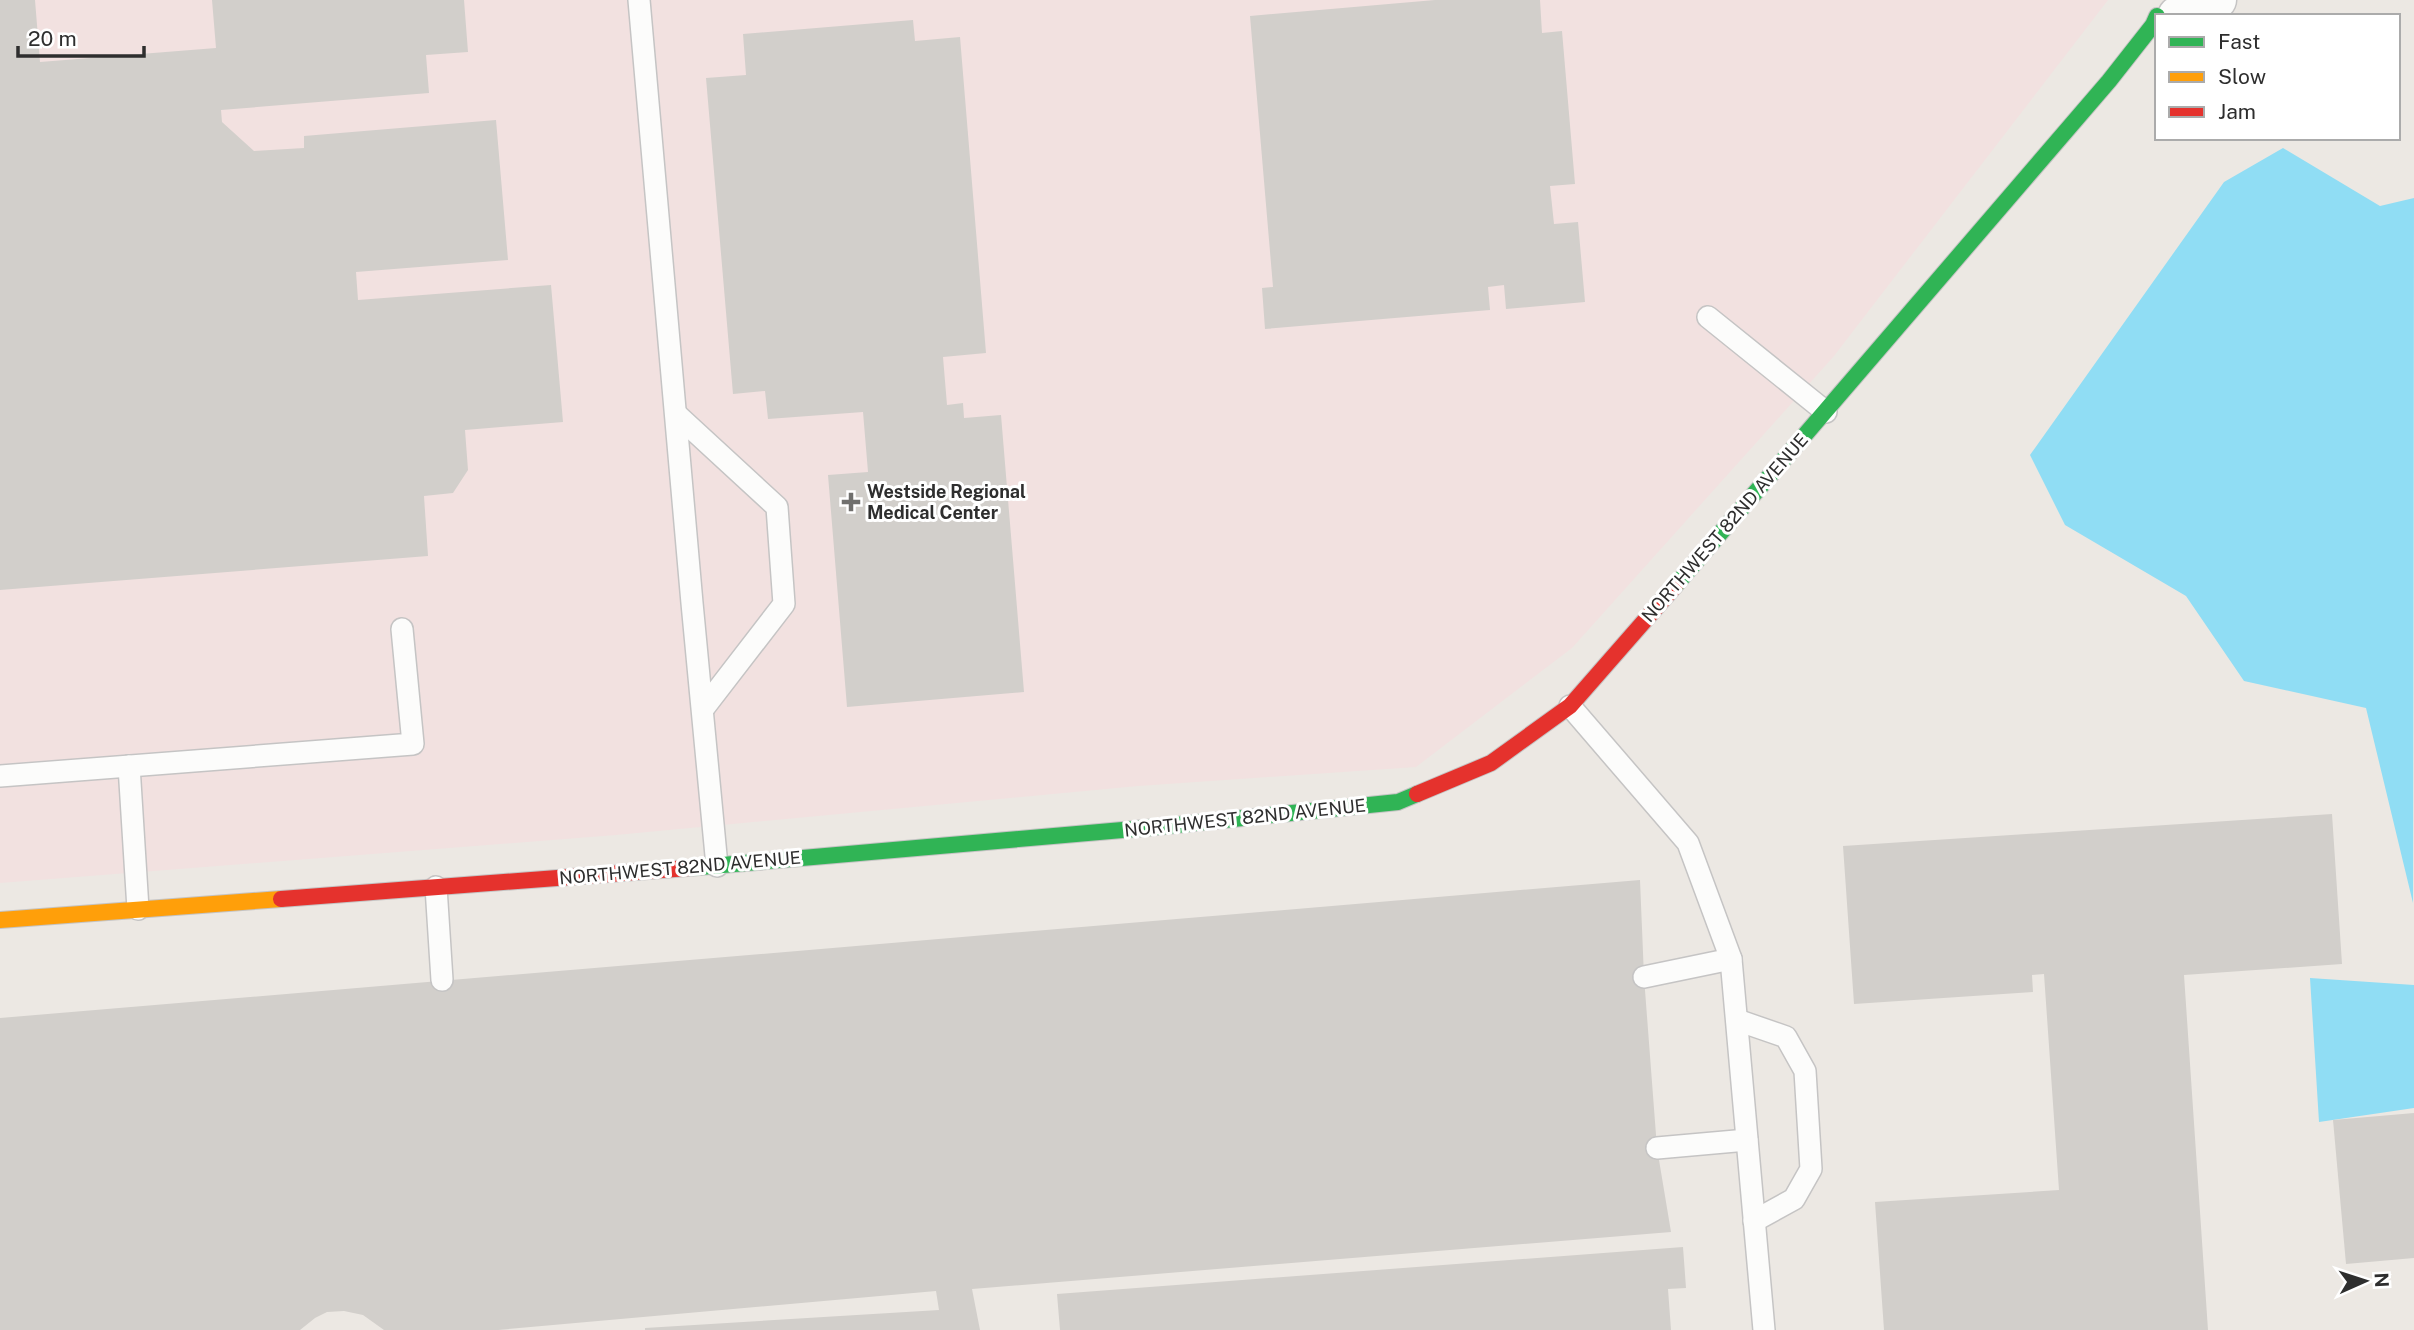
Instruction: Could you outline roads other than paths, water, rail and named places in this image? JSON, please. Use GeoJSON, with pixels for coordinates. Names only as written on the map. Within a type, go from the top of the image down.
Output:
{"type":"FeatureCollection","features":[{"type":"Feature","properties":{"kind":"street","name":"NORTHWEST 82ND AVENUE"},"geometry":{"type":"LineString","coordinates":[[2168,14],[2217,0]]}},
{"type":"Feature","properties":{"kind":"street","name":"NORTHWEST 82ND AVENUE"},"geometry":{"type":"LineString","coordinates":[[0,920],[718,866],[1157,827],[1398,802],[1491,763],[1570,706],[1826,412],[2155,24]]}},
{"type":"Feature","properties":{"kind":"lane"},"geometry":{"type":"LineString","coordinates":[[639,0],[718,866]]}},
{"type":"Feature","properties":{"kind":"lane"},"geometry":{"type":"LineString","coordinates":[[1708,317],[1826,412]]}},
{"type":"Feature","properties":{"kind":"lane"},"geometry":{"type":"LineString","coordinates":[[676,414],[777,507],[784,604],[703,709]]}},
{"type":"Feature","properties":{"kind":"lane"},"geometry":{"type":"LineString","coordinates":[[0,776],[414,744],[402,629]]}},
{"type":"Feature","properties":{"kind":"lane"},"geometry":{"type":"LineString","coordinates":[[1570,706],[1688,843],[1731,958],[1764,1330]]}},
{"type":"Feature","properties":{"kind":"lane"},"geometry":{"type":"LineString","coordinates":[[129,766],[138,909]]}},
{"type":"Feature","properties":{"kind":"lane"},"geometry":{"type":"LineString","coordinates":[[436,887],[442,980]]}},
{"type":"Feature","properties":{"kind":"lane"},"geometry":{"type":"LineString","coordinates":[[1644,977],[1731,958]]}},
{"type":"Feature","properties":{"kind":"lane"},"geometry":{"type":"LineString","coordinates":[[1737,1020],[1786,1037],[1805,1071],[1811,1169],[1794,1199],[1755,1221]]}},
{"type":"Feature","properties":{"kind":"lane"},"geometry":{"type":"LineString","coordinates":[[1657,1148],[1747,1140]]}},
{"type":"Feature","properties":{"kind":"water"},"geometry":{"type":"Polygon","coordinates":[[[2283,148],[2380,206],[2414,198],[2413,903],[2366,708],[2244,681],[2186,596],[2065,525],[2030,455],[2224,182],[2283,148]]]}},
{"type":"Feature","properties":{"kind":"water"},"geometry":{"type":"Polygon","coordinates":[[[2310,978],[2414,985],[2414,1108],[2319,1122],[2310,978]]]}},
{"type":"Feature","properties":{"kind":"place","name":"Westside Regional Medical Center"},"geometry":{"type":"Point","coordinates":[851,502]}}]}
